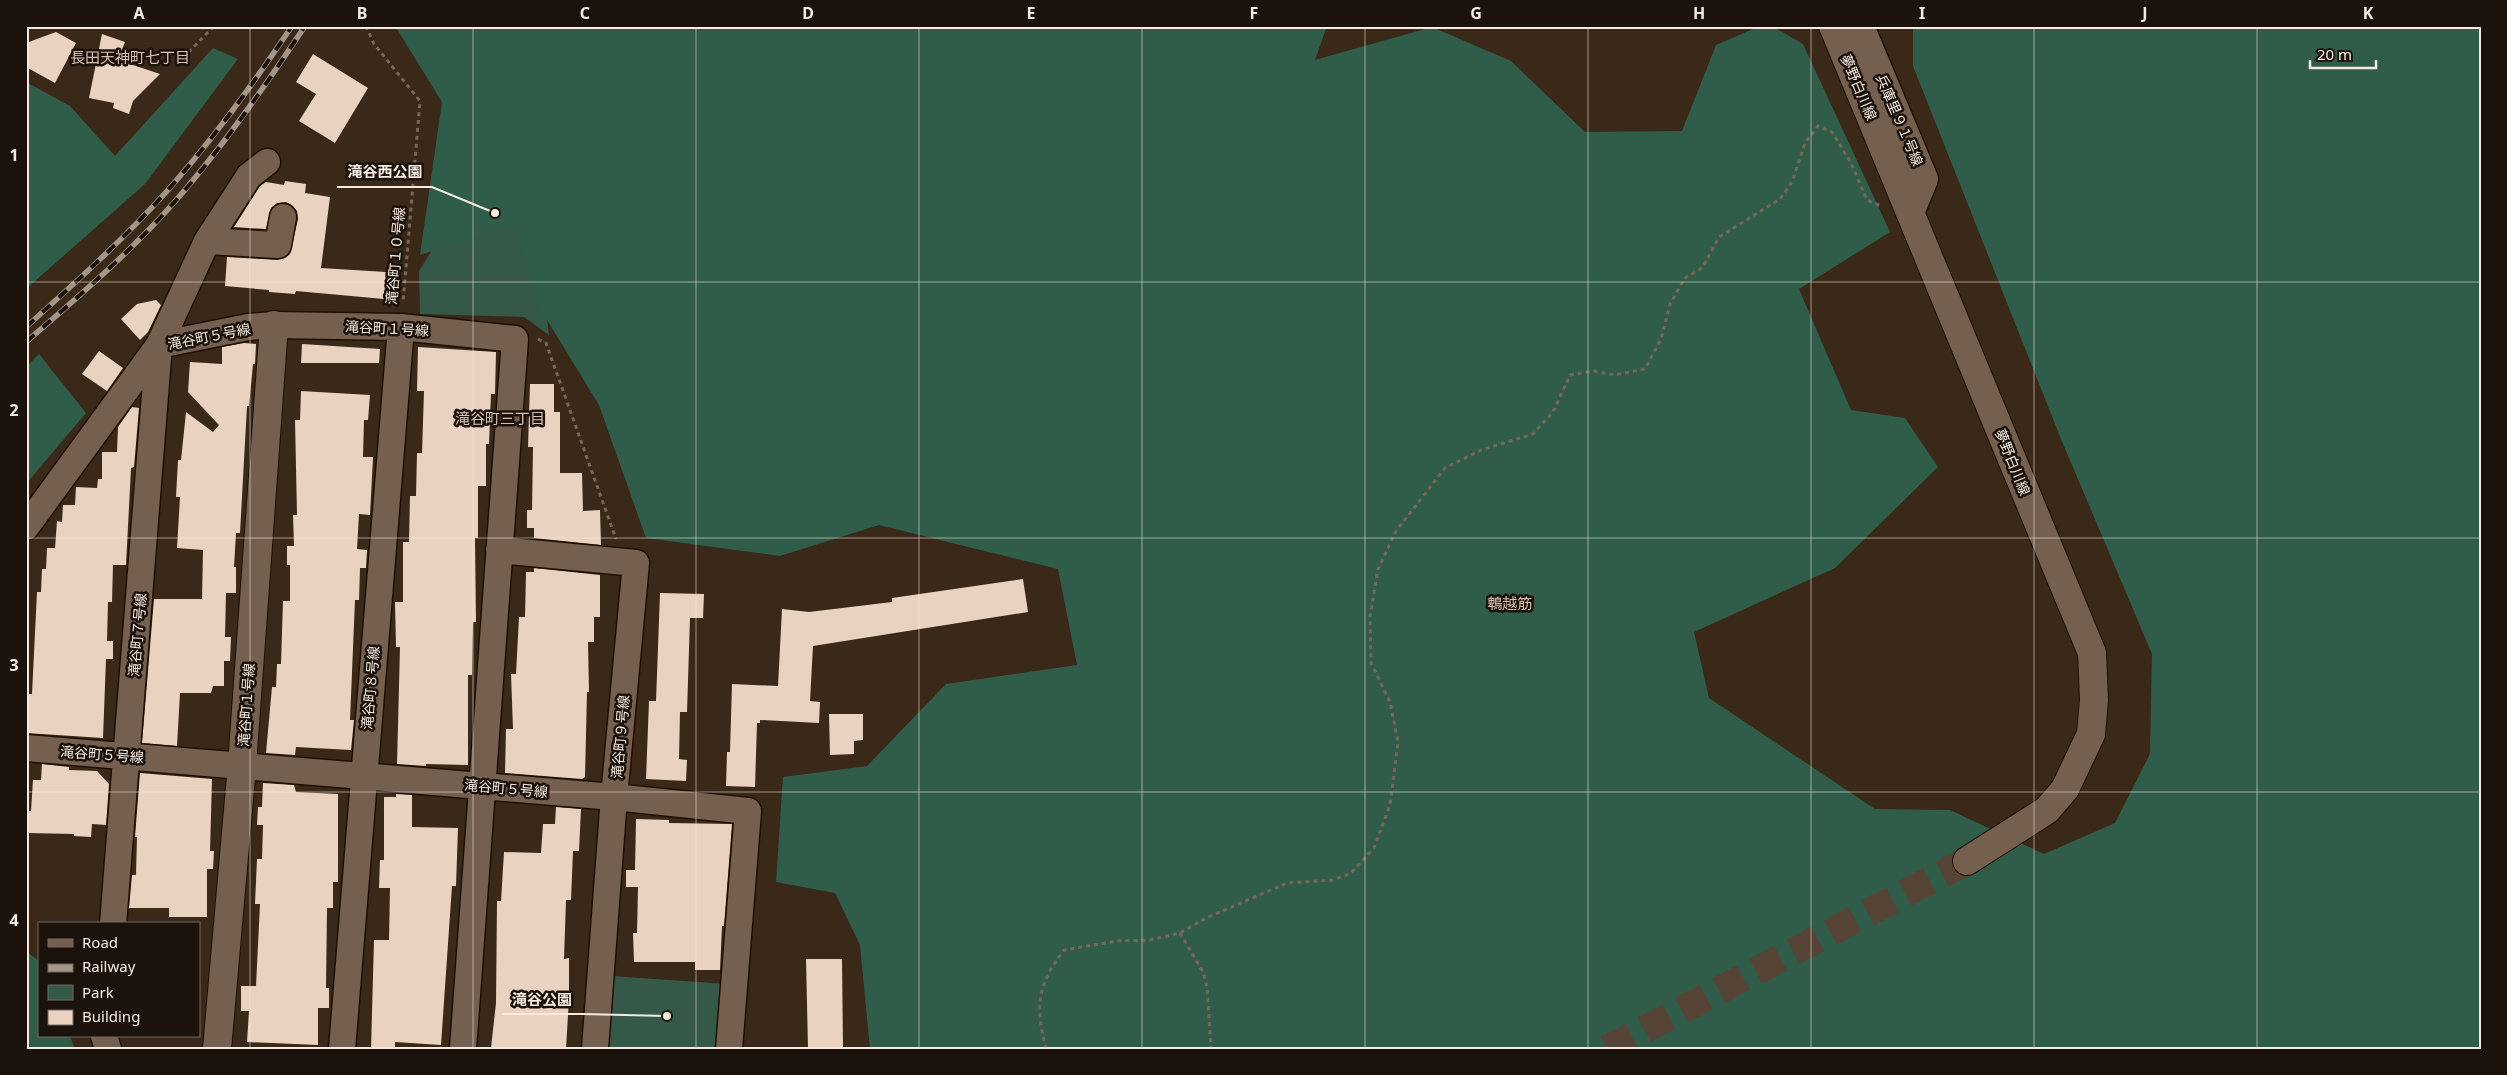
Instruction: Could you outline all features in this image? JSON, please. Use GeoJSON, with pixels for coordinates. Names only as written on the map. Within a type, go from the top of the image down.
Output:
{"type":"FeatureCollection","features":[{"type":"Feature","properties":{"kind":"street","name":"夢野白川線"},"geometry":{"type":"LineString","coordinates":[[1833,26],[2092,653],[2094,700],[2091,734],[2065,789],[2047,810],[1967,861]]}},
{"type":"Feature","properties":{"kind":"street","name":"兵庫里９１号線"},"geometry":{"type":"LineString","coordinates":[[1861,26],[1925,179],[1908,207]]}},
{"type":"Feature","properties":{"kind":"street"},"geometry":{"type":"LineString","coordinates":[[160,345],[207,240],[249,176],[267,162]]}},
{"type":"Feature","properties":{"kind":"street"},"geometry":{"type":"LineString","coordinates":[[207,240],[278,245],[283,217]]}},
{"type":"Feature","properties":{"kind":"street","name":"滝谷町１号線"},"geometry":{"type":"LineString","coordinates":[[217,1049],[242,765],[274,325],[401,326],[515,339]]}},
{"type":"Feature","properties":{"kind":"street","name":"滝谷町５号線"},"geometry":{"type":"LineString","coordinates":[[26,527],[160,345],[248,327],[274,325]]}},
{"type":"Feature","properties":{"kind":"street","name":"滝谷町８号線"},"geometry":{"type":"LineString","coordinates":[[342,1049],[401,326]]}},
{"type":"Feature","properties":{"kind":"street"},"geometry":{"type":"LineString","coordinates":[[463,1049],[515,339]]}},
{"type":"Feature","properties":{"kind":"street","name":"滝谷町７号線"},"geometry":{"type":"LineString","coordinates":[[113,922],[160,345]]}},
{"type":"Feature","properties":{"kind":"street"},"geometry":{"type":"LineString","coordinates":[[499,550],[636,564]]}},
{"type":"Feature","properties":{"kind":"street","name":"滝谷町９号線"},"geometry":{"type":"LineString","coordinates":[[595,1049],[614,797],[636,564]]}},
{"type":"Feature","properties":{"kind":"street","name":"滝谷町５号線"},"geometry":{"type":"LineString","coordinates":[[26,748],[614,797],[748,811],[729,1049]]}},
{"type":"Feature","properties":{"kind":"path"},"geometry":{"type":"LineString","coordinates":[[183,58],[214,26]]}},
{"type":"Feature","properties":{"kind":"path","name":"滝谷町１０号線"},"geometry":{"type":"LineString","coordinates":[[366,26],[374,44],[420,101],[401,326]]}},
{"type":"Feature","properties":{"kind":"path"},"geometry":{"type":"LineString","coordinates":[[1046,1049],[1038,1000],[1048,971],[1064,950],[1117,941],[1150,940],[1180,933],[1206,918],[1288,883],[1333,880],[1351,873],[1374,848],[1390,805],[1398,742],[1390,702],[1371,663],[1370,617],[1378,569],[1396,531],[1445,468],[1481,450],[1533,434],[1554,412],[1570,375],[1594,371],[1615,374],[1645,369],[1661,339],[1670,304],[1685,278],[1702,268],[1719,237],[1780,200],[1792,182],[1805,143],[1818,126],[1832,132],[1851,164],[1867,200],[1880,207],[1908,207]]}},
{"type":"Feature","properties":{"kind":"path"},"geometry":{"type":"LineString","coordinates":[[515,339],[526,333],[546,343],[620,550],[636,564]]}},
{"type":"Feature","properties":{"kind":"path"},"geometry":{"type":"LineString","coordinates":[[1180,933],[1204,972],[1207,987],[1211,1049]]}},
{"type":"Feature","properties":{"kind":"green space"},"geometry":{"type":"Polygon","coordinates":[[[395,26],[1327,26],[1315,60],[1432,27],[1511,61],[1585,132],[1682,131],[1716,45],[1760,26],[1772,26],[1803,44],[1890,232],[1799,289],[1851,410],[1905,418],[1938,467],[1835,568],[1694,632],[1709,698],[1875,809],[1950,810],[2044,854],[2115,823],[2150,754],[2152,654],[2061,439],[1913,66],[1913,26],[2481,26],[2481,1049],[870,1049],[860,945],[835,893],[776,882],[783,777],[867,766],[946,684],[1077,665],[1058,569],[879,525],[780,556],[646,538],[599,405],[536,302],[516,223],[420,255],[442,102],[395,26]]]}},
{"type":"Feature","properties":{"kind":"green space"},"geometry":{"type":"Polygon","coordinates":[[[213,48],[238,59],[145,184],[26,289],[26,82],[70,106],[115,156],[213,48]]]}},
{"type":"Feature","properties":{"kind":"green space"},"geometry":{"type":"Polygon","coordinates":[[[492,154],[527,155],[549,335],[524,317],[420,314],[419,271],[492,154]]]}},
{"type":"Feature","properties":{"kind":"green space"},"geometry":{"type":"Polygon","coordinates":[[[39,354],[86,413],[26,484],[26,367],[39,354]]]}},
{"type":"Feature","properties":{"kind":"green space"},"geometry":{"type":"Polygon","coordinates":[[[26,951],[38,960],[38,1038],[71,1038],[75,1049],[26,1049],[26,951]]]}},
{"type":"Feature","properties":{"kind":"green space"},"geometry":{"type":"Polygon","coordinates":[[[612,976],[727,984],[723,1049],[607,1049],[612,976]]]}},
{"type":"Feature","properties":{"kind":"building"},"geometry":{"type":"Polygon","coordinates":[[[56,32],[76,43],[55,83],[26,67],[26,43],[56,32]]]}},
{"type":"Feature","properties":{"kind":"building"},"geometry":{"type":"Polygon","coordinates":[[[102,34],[125,42],[118,60],[160,74],[133,101],[129,114],[113,108],[114,103],[89,98],[102,34]]]}},
{"type":"Feature","properties":{"kind":"building"},"geometry":{"type":"Polygon","coordinates":[[[313,54],[368,88],[335,143],[299,121],[316,94],[296,82],[313,54]]]}},
{"type":"Feature","properties":{"kind":"building"},"geometry":{"type":"Polygon","coordinates":[[[285,181],[306,184],[305,193],[330,197],[321,268],[386,272],[384,299],[296,291],[295,294],[269,292],[269,290],[225,286],[227,257],[277,260],[285,258],[290,254],[298,219],[297,211],[286,202],[277,203],[271,208],[266,229],[234,227],[260,186],[266,182],[284,185],[285,181]]]}},
{"type":"Feature","properties":{"kind":"building"},"geometry":{"type":"Polygon","coordinates":[[[156,300],[161,305],[148,332],[140,340],[121,319],[137,304],[156,300]]]}},
{"type":"Feature","properties":{"kind":"building"},"geometry":{"type":"Polygon","coordinates":[[[244,343],[256,344],[255,364],[253,364],[249,406],[247,406],[240,533],[236,533],[234,567],[236,567],[236,593],[226,593],[225,637],[231,637],[230,661],[224,661],[224,686],[213,686],[211,693],[180,693],[177,746],[142,743],[154,599],[202,599],[203,550],[177,548],[180,497],[176,497],[178,460],[181,460],[186,412],[213,432],[219,425],[188,392],[190,362],[222,364],[222,347],[244,343]]]}},
{"type":"Feature","properties":{"kind":"building"},"geometry":{"type":"Polygon","coordinates":[[[302,344],[380,349],[379,363],[301,363],[302,344]]]}},
{"type":"Feature","properties":{"kind":"building"},"geometry":{"type":"Polygon","coordinates":[[[418,347],[496,352],[495,394],[491,394],[489,444],[486,444],[486,486],[478,486],[478,538],[475,538],[476,622],[473,622],[472,675],[468,675],[468,765],[426,764],[426,766],[397,764],[400,647],[396,647],[395,602],[403,602],[403,542],[409,542],[410,496],[416,496],[417,453],[422,453],[424,391],[417,391],[418,347]]]}},
{"type":"Feature","properties":{"kind":"building"},"geometry":{"type":"Polygon","coordinates":[[[99,351],[123,368],[107,391],[82,374],[99,351]]]}},
{"type":"Feature","properties":{"kind":"building"},"geometry":{"type":"Polygon","coordinates":[[[530,384],[554,384],[554,412],[560,412],[560,473],[582,473],[583,511],[600,510],[601,545],[534,538],[534,528],[527,528],[527,510],[532,510],[533,447],[528,447],[530,384]]]}},
{"type":"Feature","properties":{"kind":"building"},"geometry":{"type":"Polygon","coordinates":[[[301,391],[370,395],[368,420],[364,420],[363,457],[373,457],[370,515],[359,514],[357,549],[367,550],[366,568],[360,568],[359,600],[355,600],[350,720],[354,720],[351,750],[296,747],[295,755],[266,753],[272,687],[276,687],[277,664],[281,664],[283,601],[290,601],[290,565],[287,565],[287,546],[294,546],[293,515],[297,515],[295,420],[300,420],[301,391]]]}},
{"type":"Feature","properties":{"kind":"building"},"geometry":{"type":"Polygon","coordinates":[[[132,407],[139,408],[134,467],[131,468],[126,565],[113,565],[112,602],[108,602],[107,641],[113,641],[113,659],[106,659],[103,738],[26,733],[26,694],[32,694],[37,592],[41,592],[42,569],[46,569],[47,548],[55,548],[57,521],[62,522],[63,505],[75,505],[76,487],[97,488],[98,479],[102,479],[102,452],[117,452],[118,427],[132,407]]]}},
{"type":"Feature","properties":{"kind":"building"},"geometry":{"type":"Polygon","coordinates":[[[534,568],[600,575],[600,617],[594,617],[594,642],[588,642],[589,692],[587,692],[585,777],[582,779],[505,773],[506,729],[513,729],[511,674],[516,674],[519,617],[525,617],[526,572],[534,572],[534,568]]]}},
{"type":"Feature","properties":{"kind":"building"},"geometry":{"type":"Polygon","coordinates":[[[1023,579],[1028,612],[813,646],[810,701],[820,702],[819,723],[760,720],[760,723],[757,723],[755,787],[726,786],[727,752],[730,752],[732,684],[778,686],[782,609],[809,612],[892,602],[892,598],[1023,579]]]}},
{"type":"Feature","properties":{"kind":"building"},"geometry":{"type":"Polygon","coordinates":[[[660,593],[704,594],[703,618],[690,618],[687,712],[680,712],[679,759],[687,760],[686,781],[646,779],[649,701],[656,701],[660,593]]]}},
{"type":"Feature","properties":{"kind":"building"},"geometry":{"type":"Polygon","coordinates":[[[829,714],[863,714],[863,740],[854,741],[854,754],[830,755],[829,714]]]}},
{"type":"Feature","properties":{"kind":"building"},"geometry":{"type":"Polygon","coordinates":[[[42,764],[69,767],[69,770],[97,771],[109,784],[106,825],[92,824],[91,837],[74,836],[74,834],[26,833],[26,811],[31,811],[33,780],[41,780],[42,764]]]}},
{"type":"Feature","properties":{"kind":"building"},"geometry":{"type":"Polygon","coordinates":[[[140,773],[212,779],[210,851],[214,851],[213,869],[207,869],[207,917],[169,917],[169,908],[129,908],[132,875],[136,875],[137,837],[135,837],[140,773]]]}},
{"type":"Feature","properties":{"kind":"building"},"geometry":{"type":"Polygon","coordinates":[[[263,783],[294,785],[296,792],[338,794],[338,882],[333,882],[333,908],[327,908],[326,988],[329,988],[329,1008],[318,1008],[318,1045],[247,1042],[249,1011],[241,1011],[241,986],[256,986],[260,904],[255,904],[257,859],[262,859],[263,825],[257,825],[258,807],[262,807],[263,783]]]}},
{"type":"Feature","properties":{"kind":"building"},"geometry":{"type":"Polygon","coordinates":[[[396,794],[412,795],[412,827],[458,828],[456,886],[452,886],[441,1045],[395,1042],[395,1049],[371,1049],[374,940],[389,940],[390,888],[379,888],[380,860],[384,860],[384,797],[396,797],[396,794]]]}},
{"type":"Feature","properties":{"kind":"building"},"geometry":{"type":"Polygon","coordinates":[[[556,807],[581,809],[579,851],[573,851],[571,900],[566,900],[564,959],[569,958],[569,998],[566,1049],[491,1048],[496,1003],[497,901],[501,901],[504,852],[541,853],[543,824],[555,824],[556,807]]]}},
{"type":"Feature","properties":{"kind":"building"},"geometry":{"type":"Polygon","coordinates":[[[636,819],[669,820],[669,823],[732,824],[724,926],[722,926],[720,970],[695,970],[695,962],[634,962],[633,933],[637,933],[638,887],[626,887],[626,870],[635,870],[636,819]]]}},
{"type":"Feature","properties":{"kind":"building"},"geometry":{"type":"Polygon","coordinates":[[[806,959],[842,959],[843,1049],[808,1049],[806,959]]]}},
{"type":"Feature","properties":{"kind":"tunnel"},"geometry":{"type":"LineString","coordinates":[[1607,1049],[1967,861]]}},
{"type":"Feature","properties":{"kind":"railway"},"geometry":{"type":"LineString","coordinates":[[26,327],[117,243],[168,190],[233,110],[292,26]]}},
{"type":"Feature","properties":{"kind":"railway"},"geometry":{"type":"LineString","coordinates":[[26,342],[124,255],[178,198],[245,114],[305,26]]}},
{"type":"Feature","properties":{"kind":"place","name":"滝谷西公園"},"geometry":{"type":"Point","coordinates":[495,213]}},
{"type":"Feature","properties":{"kind":"place","name":"滝谷公園"},"geometry":{"type":"Point","coordinates":[667,1016]}},
{"type":"Feature","properties":{"kind":"district","name":"長田天神町七丁目"},"geometry":{"type":"Point","coordinates":[130,57]}},
{"type":"Feature","properties":{"kind":"district","name":"滝谷町三丁目"},"geometry":{"type":"Point","coordinates":[500,418]}},
{"type":"Feature","properties":{"kind":"district","name":"鵯越筋"},"geometry":{"type":"Point","coordinates":[1510,603]}}]}
